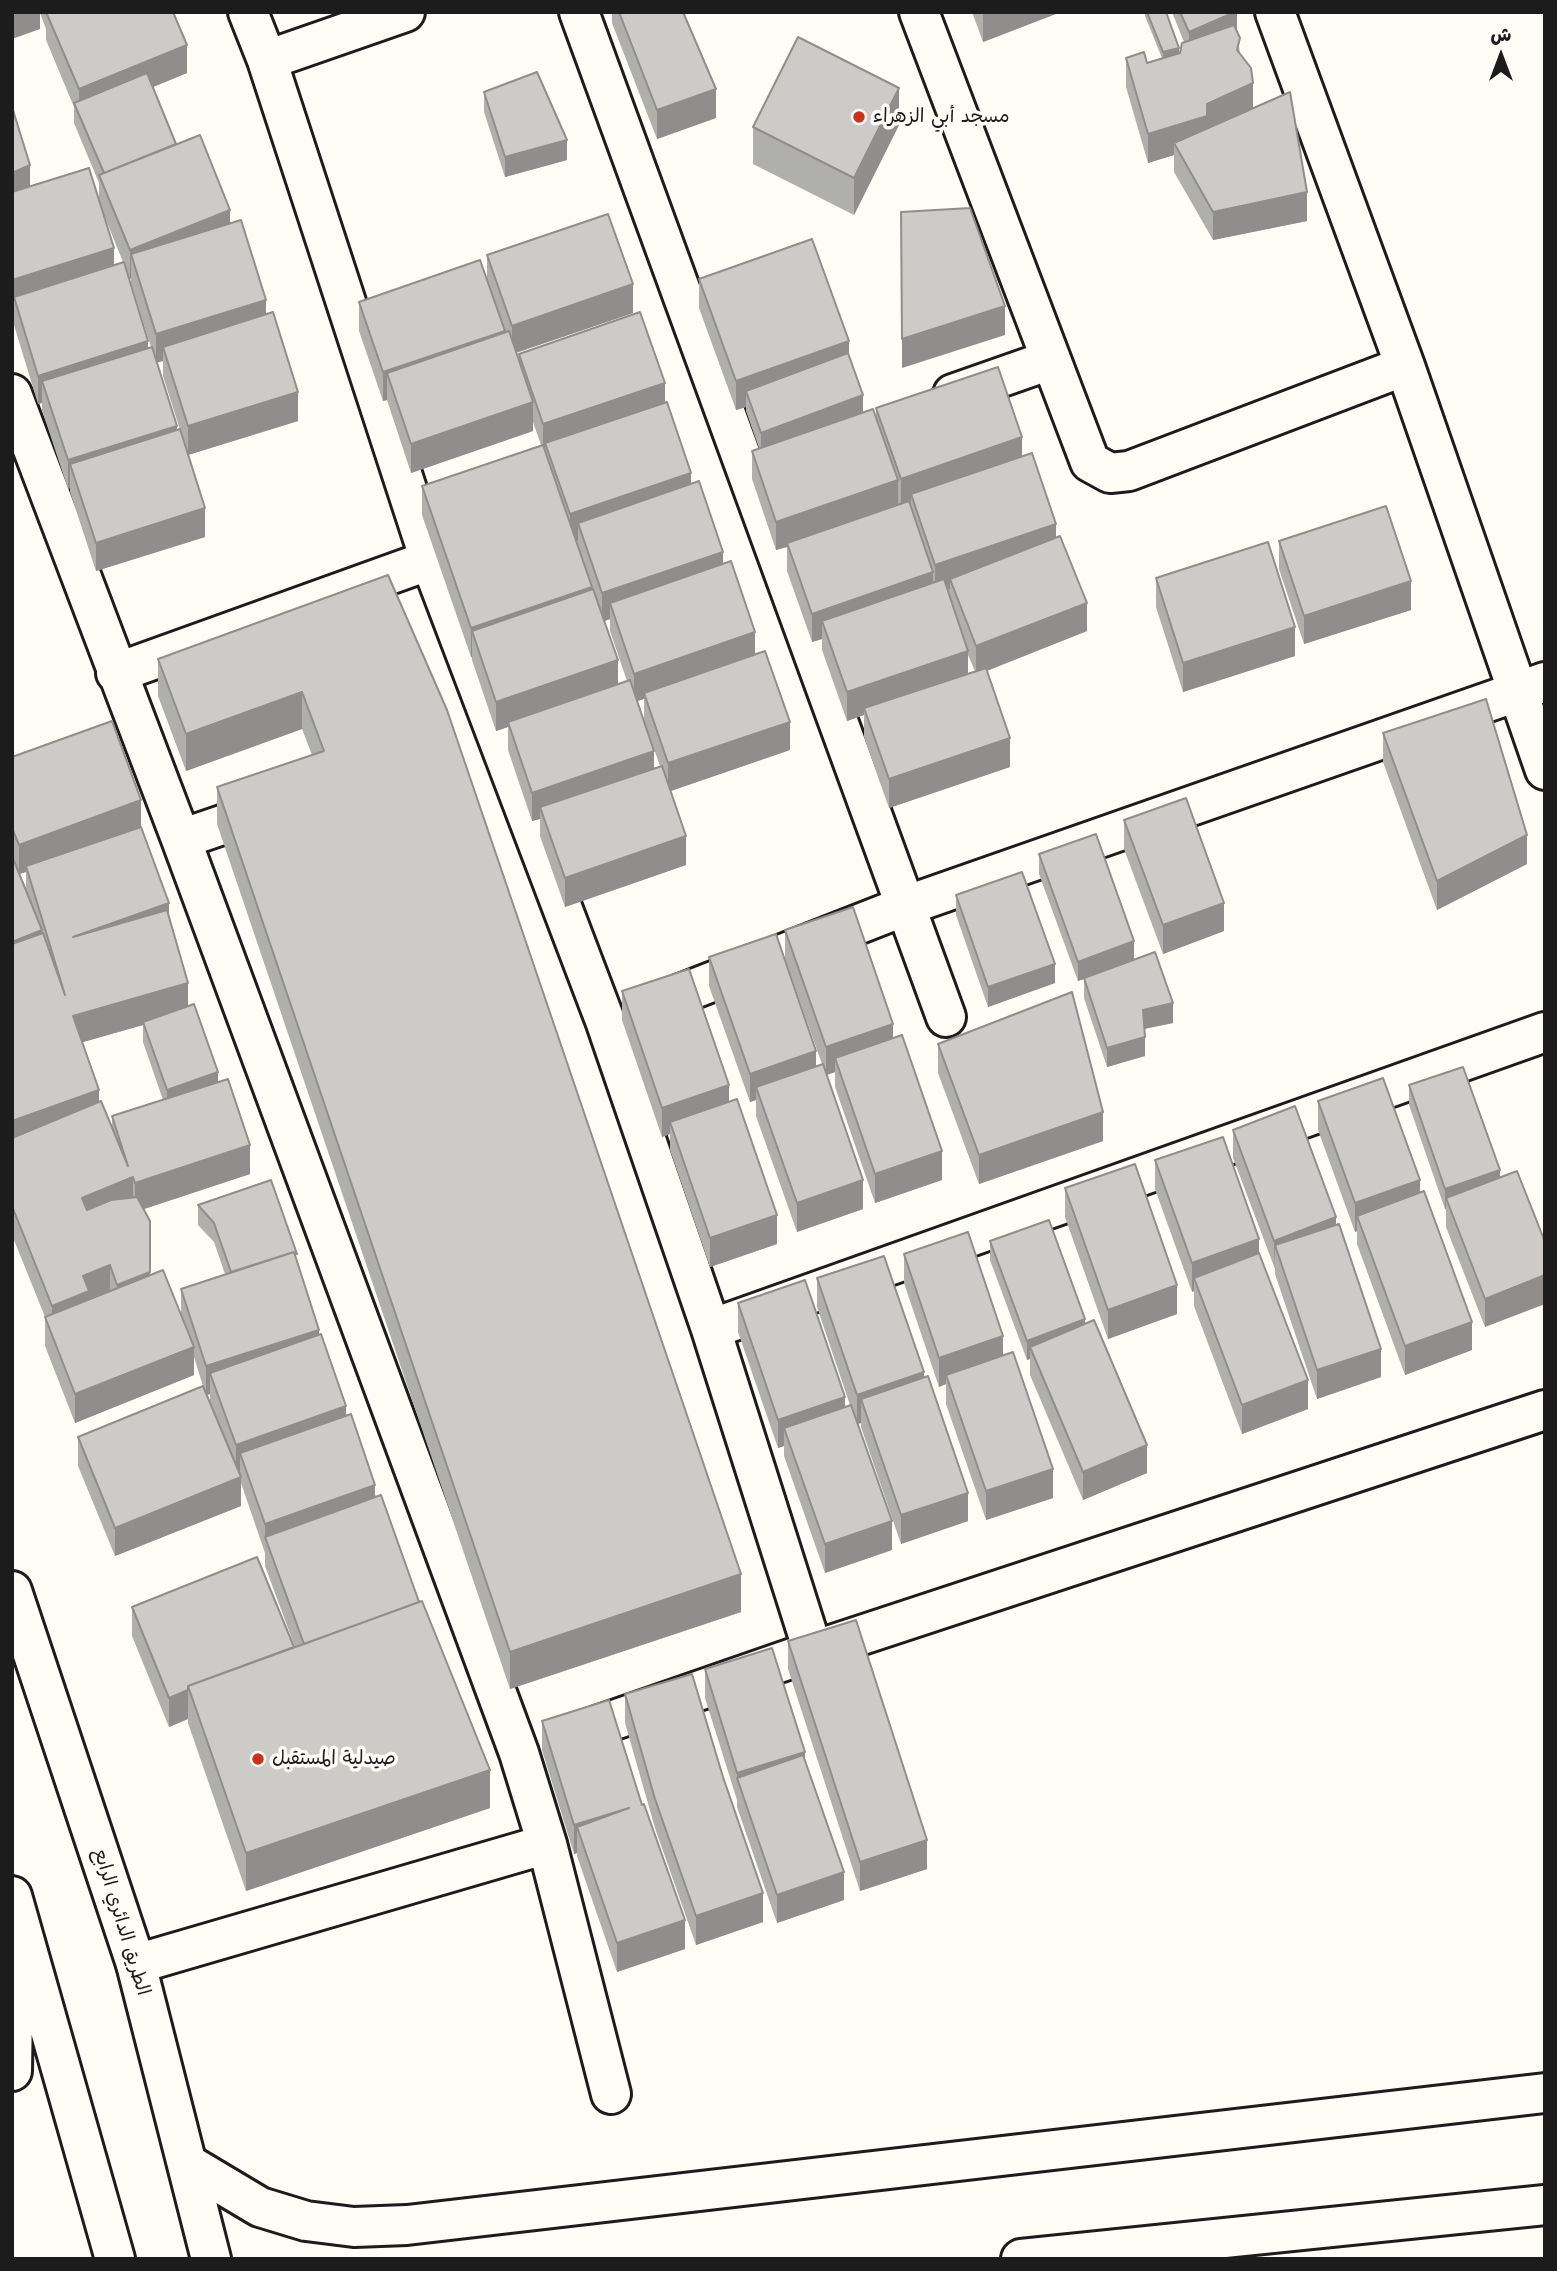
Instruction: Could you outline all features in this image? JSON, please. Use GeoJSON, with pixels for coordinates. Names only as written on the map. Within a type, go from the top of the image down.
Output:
{"type":"FeatureCollection","features":[{"type":"Feature","properties":{"kind":"street"},"geometry":{"type":"LineString","coordinates":[[248,12],[267,60],[430,560],[606,1023],[711,1329],[813,1651]]}},
{"type":"Feature","properties":{"kind":"street"},"geometry":{"type":"LineString","coordinates":[[267,60],[405,12]]}},
{"type":"Feature","properties":{"kind":"street"},"geometry":{"type":"LineString","coordinates":[[579,12],[743,470],[946,1017]]}},
{"type":"Feature","properties":{"kind":"street"},"geometry":{"type":"LineString","coordinates":[[919,12],[1090,461],[1110,473],[1129,471],[1405,366]]}},
{"type":"Feature","properties":{"kind":"street"},"geometry":{"type":"LineString","coordinates":[[1275,12],[1405,366],[1531,687],[1545,769]]}},
{"type":"Feature","properties":{"kind":"street"},"geometry":{"type":"LineString","coordinates":[[922,406],[1050,360]]}},
{"type":"Feature","properties":{"kind":"street"},"geometry":{"type":"LineString","coordinates":[[12,394],[181,839],[519,1753],[547,1844],[611,2094]]}},
{"type":"Feature","properties":{"kind":"street"},"geometry":{"type":"LineString","coordinates":[[743,470],[782,456]]}},
{"type":"Feature","properties":{"kind":"street"},"geometry":{"type":"LineString","coordinates":[[116,673],[430,560]]}},
{"type":"Feature","properties":{"kind":"street"},"geometry":{"type":"LineString","coordinates":[[606,1023],[905,906],[1531,687]]}},
{"type":"Feature","properties":{"kind":"street"},"geometry":{"type":"LineString","coordinates":[[103,747],[141,735]]}},
{"type":"Feature","properties":{"kind":"street"},"geometry":{"type":"LineString","coordinates":[[181,839],[307,796]]}},
{"type":"Feature","properties":{"kind":"street"},"geometry":{"type":"LineString","coordinates":[[711,1329],[1545,1032]]}},
{"type":"Feature","properties":{"kind":"street"},"geometry":{"type":"LineString","coordinates":[[519,1753],[813,1651],[1545,1409]]}},
{"type":"Feature","properties":{"kind":"street","name":"الطريق الدائري الرابع"},"geometry":{"type":"LineString","coordinates":[[12,1591],[136,1964],[211,2259]]}},
{"type":"Feature","properties":{"kind":"street"},"geometry":{"type":"LineString","coordinates":[[136,1964],[547,1844]]}},
{"type":"Feature","properties":{"kind":"street"},"geometry":{"type":"LineString","coordinates":[[12,2071],[13,1897]]}},
{"type":"Feature","properties":{"kind":"street"},"geometry":{"type":"LineString","coordinates":[[13,1897],[115,2259]]}},
{"type":"Feature","properties":{"kind":"street"},"geometry":{"type":"LineString","coordinates":[[188,2164],[260,2207],[306,2221],[354,2227],[407,2225],[1545,2093]]}},
{"type":"Feature","properties":{"kind":"street"},"geometry":{"type":"LineString","coordinates":[[1021,2259],[1545,2205]]}},
{"type":"Feature","properties":{"kind":"building"},"geometry":{"type":"Polygon","coordinates":[[[46,12],[173,12],[187,45],[79,89],[46,12]]]}},
{"type":"Feature","properties":{"kind":"building"},"geometry":{"type":"Polygon","coordinates":[[[619,12],[683,12],[716,89],[657,110],[619,12]]]}},
{"type":"Feature","properties":{"kind":"building"},"geometry":{"type":"Polygon","coordinates":[[[1147,12],[1166,12],[1179,48],[1163,52],[1147,12]]]}},
{"type":"Feature","properties":{"kind":"building"},"geometry":{"type":"Polygon","coordinates":[[[1180,12],[1235,12],[1189,32],[1180,12]]]}},
{"type":"Feature","properties":{"kind":"building"},"geometry":{"type":"Polygon","coordinates":[[[1234,25],[1240,38],[1237,50],[1251,68],[1253,83],[1207,104],[1207,116],[1148,134],[1126,58],[1144,52],[1147,63],[1180,53],[1182,43],[1234,25]]]}},
{"type":"Feature","properties":{"kind":"building"},"geometry":{"type":"Polygon","coordinates":[[[798,37],[899,88],[854,178],[753,127],[798,37]]]}},
{"type":"Feature","properties":{"kind":"building"},"geometry":{"type":"Polygon","coordinates":[[[537,72],[567,140],[505,157],[484,92],[537,72]]]}},
{"type":"Feature","properties":{"kind":"building"},"geometry":{"type":"Polygon","coordinates":[[[147,73],[176,144],[104,173],[74,103],[147,73]]]}},
{"type":"Feature","properties":{"kind":"building"},"geometry":{"type":"Polygon","coordinates":[[[1290,92],[1307,192],[1213,212],[1174,143],[1290,92]]]}},
{"type":"Feature","properties":{"kind":"building"},"geometry":{"type":"Polygon","coordinates":[[[12,107],[30,165],[12,173],[12,107]]]}},
{"type":"Feature","properties":{"kind":"building"},"geometry":{"type":"Polygon","coordinates":[[[200,135],[230,210],[130,250],[99,175],[200,135]]]}},
{"type":"Feature","properties":{"kind":"building"},"geometry":{"type":"Polygon","coordinates":[[[89,168],[114,248],[12,280],[12,192],[89,168]]]}},
{"type":"Feature","properties":{"kind":"building"},"geometry":{"type":"Polygon","coordinates":[[[970,208],[1005,306],[902,339],[901,212],[970,208]]]}},
{"type":"Feature","properties":{"kind":"building"},"geometry":{"type":"Polygon","coordinates":[[[608,214],[633,284],[512,326],[487,255],[608,214]]]}},
{"type":"Feature","properties":{"kind":"building"},"geometry":{"type":"Polygon","coordinates":[[[241,220],[266,300],[156,334],[131,254],[241,220]]]}},
{"type":"Feature","properties":{"kind":"building"},"geometry":{"type":"Polygon","coordinates":[[[812,239],[849,341],[736,381],[699,279],[812,239]]]}},
{"type":"Feature","properties":{"kind":"building"},"geometry":{"type":"Polygon","coordinates":[[[480,260],[505,331],[383,372],[359,302],[480,260]]]}},
{"type":"Feature","properties":{"kind":"building"},"geometry":{"type":"Polygon","coordinates":[[[124,262],[148,341],[38,376],[14,297],[124,262]]]}},
{"type":"Feature","properties":{"kind":"building"},"geometry":{"type":"Polygon","coordinates":[[[273,312],[298,392],[188,426],[163,347],[273,312]]]}},
{"type":"Feature","properties":{"kind":"building"},"geometry":{"type":"Polygon","coordinates":[[[640,312],[665,383],[543,424],[519,354],[640,312]]]}},
{"type":"Feature","properties":{"kind":"building"},"geometry":{"type":"Polygon","coordinates":[[[509,331],[533,402],[411,444],[387,373],[509,331]]]}},
{"type":"Feature","properties":{"kind":"building"},"geometry":{"type":"Polygon","coordinates":[[[152,347],[177,426],[68,460],[42,381],[152,347]]]}},
{"type":"Feature","properties":{"kind":"building"},"geometry":{"type":"Polygon","coordinates":[[[848,353],[863,395],[761,433],[746,391],[848,353]]]}},
{"type":"Feature","properties":{"kind":"building"},"geometry":{"type":"Polygon","coordinates":[[[998,367],[1022,437],[901,479],[876,408],[998,367]]]}},
{"type":"Feature","properties":{"kind":"building"},"geometry":{"type":"Polygon","coordinates":[[[667,402],[691,473],[570,514],[545,443],[667,402]]]}},
{"type":"Feature","properties":{"kind":"building"},"geometry":{"type":"Polygon","coordinates":[[[873,409],[898,480],[776,522],[752,451],[873,409]]]}},
{"type":"Feature","properties":{"kind":"building"},"geometry":{"type":"Polygon","coordinates":[[[180,429],[205,508],[96,543],[70,464],[180,429]]]}},
{"type":"Feature","properties":{"kind":"building"},"geometry":{"type":"Polygon","coordinates":[[[543,445],[592,587],[471,628],[422,486],[543,445]]]}},
{"type":"Feature","properties":{"kind":"building"},"geometry":{"type":"Polygon","coordinates":[[[1032,453],[1056,524],[935,565],[911,494],[1032,453]]]}},
{"type":"Feature","properties":{"kind":"building"},"geometry":{"type":"Polygon","coordinates":[[[699,481],[723,552],[602,593],[578,523],[699,481]]]}},
{"type":"Feature","properties":{"kind":"building"},"geometry":{"type":"Polygon","coordinates":[[[909,501],[933,572],[812,614],[787,543],[909,501]]]}},
{"type":"Feature","properties":{"kind":"building"},"geometry":{"type":"Polygon","coordinates":[[[1386,506],[1411,581],[1304,616],[1279,541],[1386,506]]]}},
{"type":"Feature","properties":{"kind":"building"},"geometry":{"type":"Polygon","coordinates":[[[1060,536],[1087,603],[976,646],[950,579],[1060,536]]]}},
{"type":"Feature","properties":{"kind":"building"},"geometry":{"type":"Polygon","coordinates":[[[1268,542],[1295,627],[1183,663],[1156,578],[1268,542]]]}},
{"type":"Feature","properties":{"kind":"building"},"geometry":{"type":"Polygon","coordinates":[[[731,561],[755,632],[634,674],[610,603],[731,561]]]}},
{"type":"Feature","properties":{"kind":"building"},"geometry":{"type":"Polygon","coordinates":[[[388,575],[447,710],[741,1574],[510,1652],[217,787],[324,751],[302,692],[186,734],[158,659],[388,575]]]}},
{"type":"Feature","properties":{"kind":"building"},"geometry":{"type":"Polygon","coordinates":[[[944,579],[968,651],[847,692],[822,621],[944,579]]]}},
{"type":"Feature","properties":{"kind":"building"},"geometry":{"type":"Polygon","coordinates":[[[593,589],[618,660],[496,702],[472,631],[593,589]]]}},
{"type":"Feature","properties":{"kind":"building"},"geometry":{"type":"Polygon","coordinates":[[[765,651],[790,722],[668,763],[644,693],[765,651]]]}},
{"type":"Feature","properties":{"kind":"building"},"geometry":{"type":"Polygon","coordinates":[[[986,668],[1010,738],[889,779],[864,708],[986,668]]]}},
{"type":"Feature","properties":{"kind":"building"},"geometry":{"type":"Polygon","coordinates":[[[630,680],[654,751],[532,793],[508,722],[630,680]]]}},
{"type":"Feature","properties":{"kind":"building"},"geometry":{"type":"Polygon","coordinates":[[[1486,699],[1527,835],[1437,881],[1383,733],[1486,699]]]}},
{"type":"Feature","properties":{"kind":"building"},"geometry":{"type":"Polygon","coordinates":[[[112,721],[141,800],[19,845],[12,828],[12,757],[112,721]]]}},
{"type":"Feature","properties":{"kind":"building"},"geometry":{"type":"Polygon","coordinates":[[[662,766],[686,836],[565,878],[540,807],[662,766]]]}},
{"type":"Feature","properties":{"kind":"building"},"geometry":{"type":"Polygon","coordinates":[[[1186,798],[1224,903],[1163,925],[1124,820],[1186,798]]]}},
{"type":"Feature","properties":{"kind":"building"},"geometry":{"type":"Polygon","coordinates":[[[141,827],[169,903],[73,937],[167,910],[188,983],[73,1016],[99,1090],[12,1121],[12,944],[43,933],[65,995],[26,866],[141,827]]]}},
{"type":"Feature","properties":{"kind":"building"},"geometry":{"type":"Polygon","coordinates":[[[1096,834],[1134,941],[1078,962],[1039,854],[1096,834]]]}},
{"type":"Feature","properties":{"kind":"building"},"geometry":{"type":"Polygon","coordinates":[[[12,856],[42,930],[12,942],[12,856]]]}},
{"type":"Feature","properties":{"kind":"building"},"geometry":{"type":"Polygon","coordinates":[[[1022,872],[1055,964],[988,987],[956,895],[1022,872]]]}},
{"type":"Feature","properties":{"kind":"building"},"geometry":{"type":"Polygon","coordinates":[[[853,907],[893,1024],[826,1047],[785,930],[853,907]]]}},
{"type":"Feature","properties":{"kind":"building"},"geometry":{"type":"Polygon","coordinates":[[[776,934],[816,1051],[750,1074],[709,957],[776,934]]]}},
{"type":"Feature","properties":{"kind":"building"},"geometry":{"type":"Polygon","coordinates":[[[1155,952],[1173,1003],[1143,1010],[1145,1037],[1107,1048],[1084,978],[1155,952]]]}},
{"type":"Feature","properties":{"kind":"building"},"geometry":{"type":"Polygon","coordinates":[[[689,969],[729,1085],[662,1108],[622,991],[689,969]]]}},
{"type":"Feature","properties":{"kind":"building"},"geometry":{"type":"Polygon","coordinates":[[[1072,992],[1103,1112],[979,1155],[938,1044],[1072,992]]]}},
{"type":"Feature","properties":{"kind":"building"},"geometry":{"type":"Polygon","coordinates":[[[194,1004],[218,1072],[167,1090],[143,1022],[194,1004]]]}},
{"type":"Feature","properties":{"kind":"building"},"geometry":{"type":"Polygon","coordinates":[[[902,1035],[942,1151],[875,1174],[835,1058],[902,1035]]]}},
{"type":"Feature","properties":{"kind":"building"},"geometry":{"type":"Polygon","coordinates":[[[823,1064],[863,1180],[797,1203],[756,1087],[823,1064]]]}},
{"type":"Feature","properties":{"kind":"building"},"geometry":{"type":"Polygon","coordinates":[[[1463,1067],[1500,1170],[1445,1189],[1409,1085],[1463,1067]]]}},
{"type":"Feature","properties":{"kind":"building"},"geometry":{"type":"Polygon","coordinates":[[[1383,1078],[1420,1180],[1355,1203],[1318,1101],[1383,1078]]]}},
{"type":"Feature","properties":{"kind":"building"},"geometry":{"type":"Polygon","coordinates":[[[228,1079],[250,1145],[135,1183],[133,1177],[82,1198],[87,1210],[111,1200],[137,1197],[150,1221],[150,1272],[117,1285],[110,1265],[83,1276],[89,1291],[52,1306],[12,1206],[12,1138],[101,1101],[128,1166],[112,1116],[228,1079]]]}},
{"type":"Feature","properties":{"kind":"building"},"geometry":{"type":"Polygon","coordinates":[[[737,1099],[777,1215],[710,1238],[670,1122],[737,1099]]]}},
{"type":"Feature","properties":{"kind":"building"},"geometry":{"type":"Polygon","coordinates":[[[1295,1106],[1336,1217],[1274,1241],[1233,1130],[1295,1106]]]}},
{"type":"Feature","properties":{"kind":"building"},"geometry":{"type":"Polygon","coordinates":[[[1223,1137],[1259,1239],[1192,1263],[1155,1160],[1223,1137]]]}},
{"type":"Feature","properties":{"kind":"building"},"geometry":{"type":"Polygon","coordinates":[[[1135,1164],[1177,1285],[1108,1310],[1065,1188],[1135,1164]]]}},
{"type":"Feature","properties":{"kind":"building"},"geometry":{"type":"Polygon","coordinates":[[[1517,1171],[1545,1242],[1545,1275],[1485,1299],[1446,1198],[1517,1171]]]}},
{"type":"Feature","properties":{"kind":"building"},"geometry":{"type":"Polygon","coordinates":[[[271,1180],[297,1254],[294,1252],[231,1272],[214,1223],[198,1205],[271,1180]]]}},
{"type":"Feature","properties":{"kind":"building"},"geometry":{"type":"Polygon","coordinates":[[[1424,1191],[1472,1322],[1405,1346],[1357,1216],[1424,1191]]]}},
{"type":"Feature","properties":{"kind":"building"},"geometry":{"type":"Polygon","coordinates":[[[1049,1220],[1085,1319],[1027,1341],[990,1241],[1049,1220]]]}},
{"type":"Feature","properties":{"kind":"building"},"geometry":{"type":"Polygon","coordinates":[[[1339,1224],[1381,1349],[1317,1370],[1275,1245],[1339,1224]]]}},
{"type":"Feature","properties":{"kind":"building"},"geometry":{"type":"Polygon","coordinates":[[[968,1232],[1003,1336],[939,1358],[904,1254],[968,1232]]]}},
{"type":"Feature","properties":{"kind":"building"},"geometry":{"type":"Polygon","coordinates":[[[294,1252],[319,1330],[206,1366],[181,1289],[294,1252]]]}},
{"type":"Feature","properties":{"kind":"building"},"geometry":{"type":"Polygon","coordinates":[[[1259,1253],[1308,1380],[1242,1405],[1194,1278],[1259,1253]]]}},
{"type":"Feature","properties":{"kind":"building"},"geometry":{"type":"Polygon","coordinates":[[[884,1256],[924,1372],[857,1395],[817,1278],[884,1256]]]}},
{"type":"Feature","properties":{"kind":"building"},"geometry":{"type":"Polygon","coordinates":[[[163,1270],[194,1347],[75,1394],[45,1317],[163,1270]]]}},
{"type":"Feature","properties":{"kind":"building"},"geometry":{"type":"Polygon","coordinates":[[[805,1280],[845,1397],[778,1420],[738,1303],[805,1280]]]}},
{"type":"Feature","properties":{"kind":"building"},"geometry":{"type":"Polygon","coordinates":[[[1094,1320],[1147,1445],[1083,1472],[1030,1347],[1094,1320]]]}},
{"type":"Feature","properties":{"kind":"building"},"geometry":{"type":"Polygon","coordinates":[[[321,1334],[346,1406],[236,1445],[210,1373],[321,1334]]]}},
{"type":"Feature","properties":{"kind":"building"},"geometry":{"type":"Polygon","coordinates":[[[1013,1352],[1053,1469],[986,1491],[946,1375],[1013,1352]]]}},
{"type":"Feature","properties":{"kind":"building"},"geometry":{"type":"Polygon","coordinates":[[[928,1376],[968,1493],[901,1515],[861,1399],[928,1376]]]}},
{"type":"Feature","properties":{"kind":"building"},"geometry":{"type":"Polygon","coordinates":[[[203,1386],[241,1477],[115,1528],[78,1437],[203,1386]]]}},
{"type":"Feature","properties":{"kind":"building"},"geometry":{"type":"Polygon","coordinates":[[[851,1405],[892,1521],[825,1544],[784,1428],[851,1405]]]}},
{"type":"Feature","properties":{"kind":"building"},"geometry":{"type":"Polygon","coordinates":[[[351,1414],[375,1485],[265,1524],[240,1453],[351,1414]]]}},
{"type":"Feature","properties":{"kind":"building"},"geometry":{"type":"Polygon","coordinates":[[[381,1495],[419,1602],[304,1644],[265,1537],[381,1495]]]}},
{"type":"Feature","properties":{"kind":"building"},"geometry":{"type":"Polygon","coordinates":[[[257,1557],[294,1647],[188,1686],[188,1690],[169,1698],[132,1607],[257,1557]]]}},
{"type":"Feature","properties":{"kind":"building"},"geometry":{"type":"Polygon","coordinates":[[[422,1601],[490,1770],[246,1853],[188,1686],[422,1601]]]}},
{"type":"Feature","properties":{"kind":"building"},"geometry":{"type":"Polygon","coordinates":[[[856,1620],[927,1840],[860,1862],[788,1641],[856,1620]]]}},
{"type":"Feature","properties":{"kind":"building"},"geometry":{"type":"Polygon","coordinates":[[[772,1648],[805,1752],[737,1773],[705,1669],[772,1648]]]}},
{"type":"Feature","properties":{"kind":"building"},"geometry":{"type":"Polygon","coordinates":[[[692,1674],[723,1777],[763,1893],[696,1916],[655,1799],[625,1694],[692,1674]]]}},
{"type":"Feature","properties":{"kind":"building"},"geometry":{"type":"Polygon","coordinates":[[[609,1700],[642,1805],[644,1804],[685,1920],[617,1943],[577,1827],[629,1808],[574,1825],[542,1721],[609,1700]]]}},
{"type":"Feature","properties":{"kind":"building"},"geometry":{"type":"Polygon","coordinates":[[[803,1755],[844,1872],[777,1895],[737,1778],[803,1755]]]}},
{"type":"Feature","properties":{"kind":"place","name":"مسجد أبي الزهراء"},"geometry":{"type":"Point","coordinates":[859,117]}},
{"type":"Feature","properties":{"kind":"place","name":"صيدلية المستقبل"},"geometry":{"type":"Point","coordinates":[258,1759]}}]}
